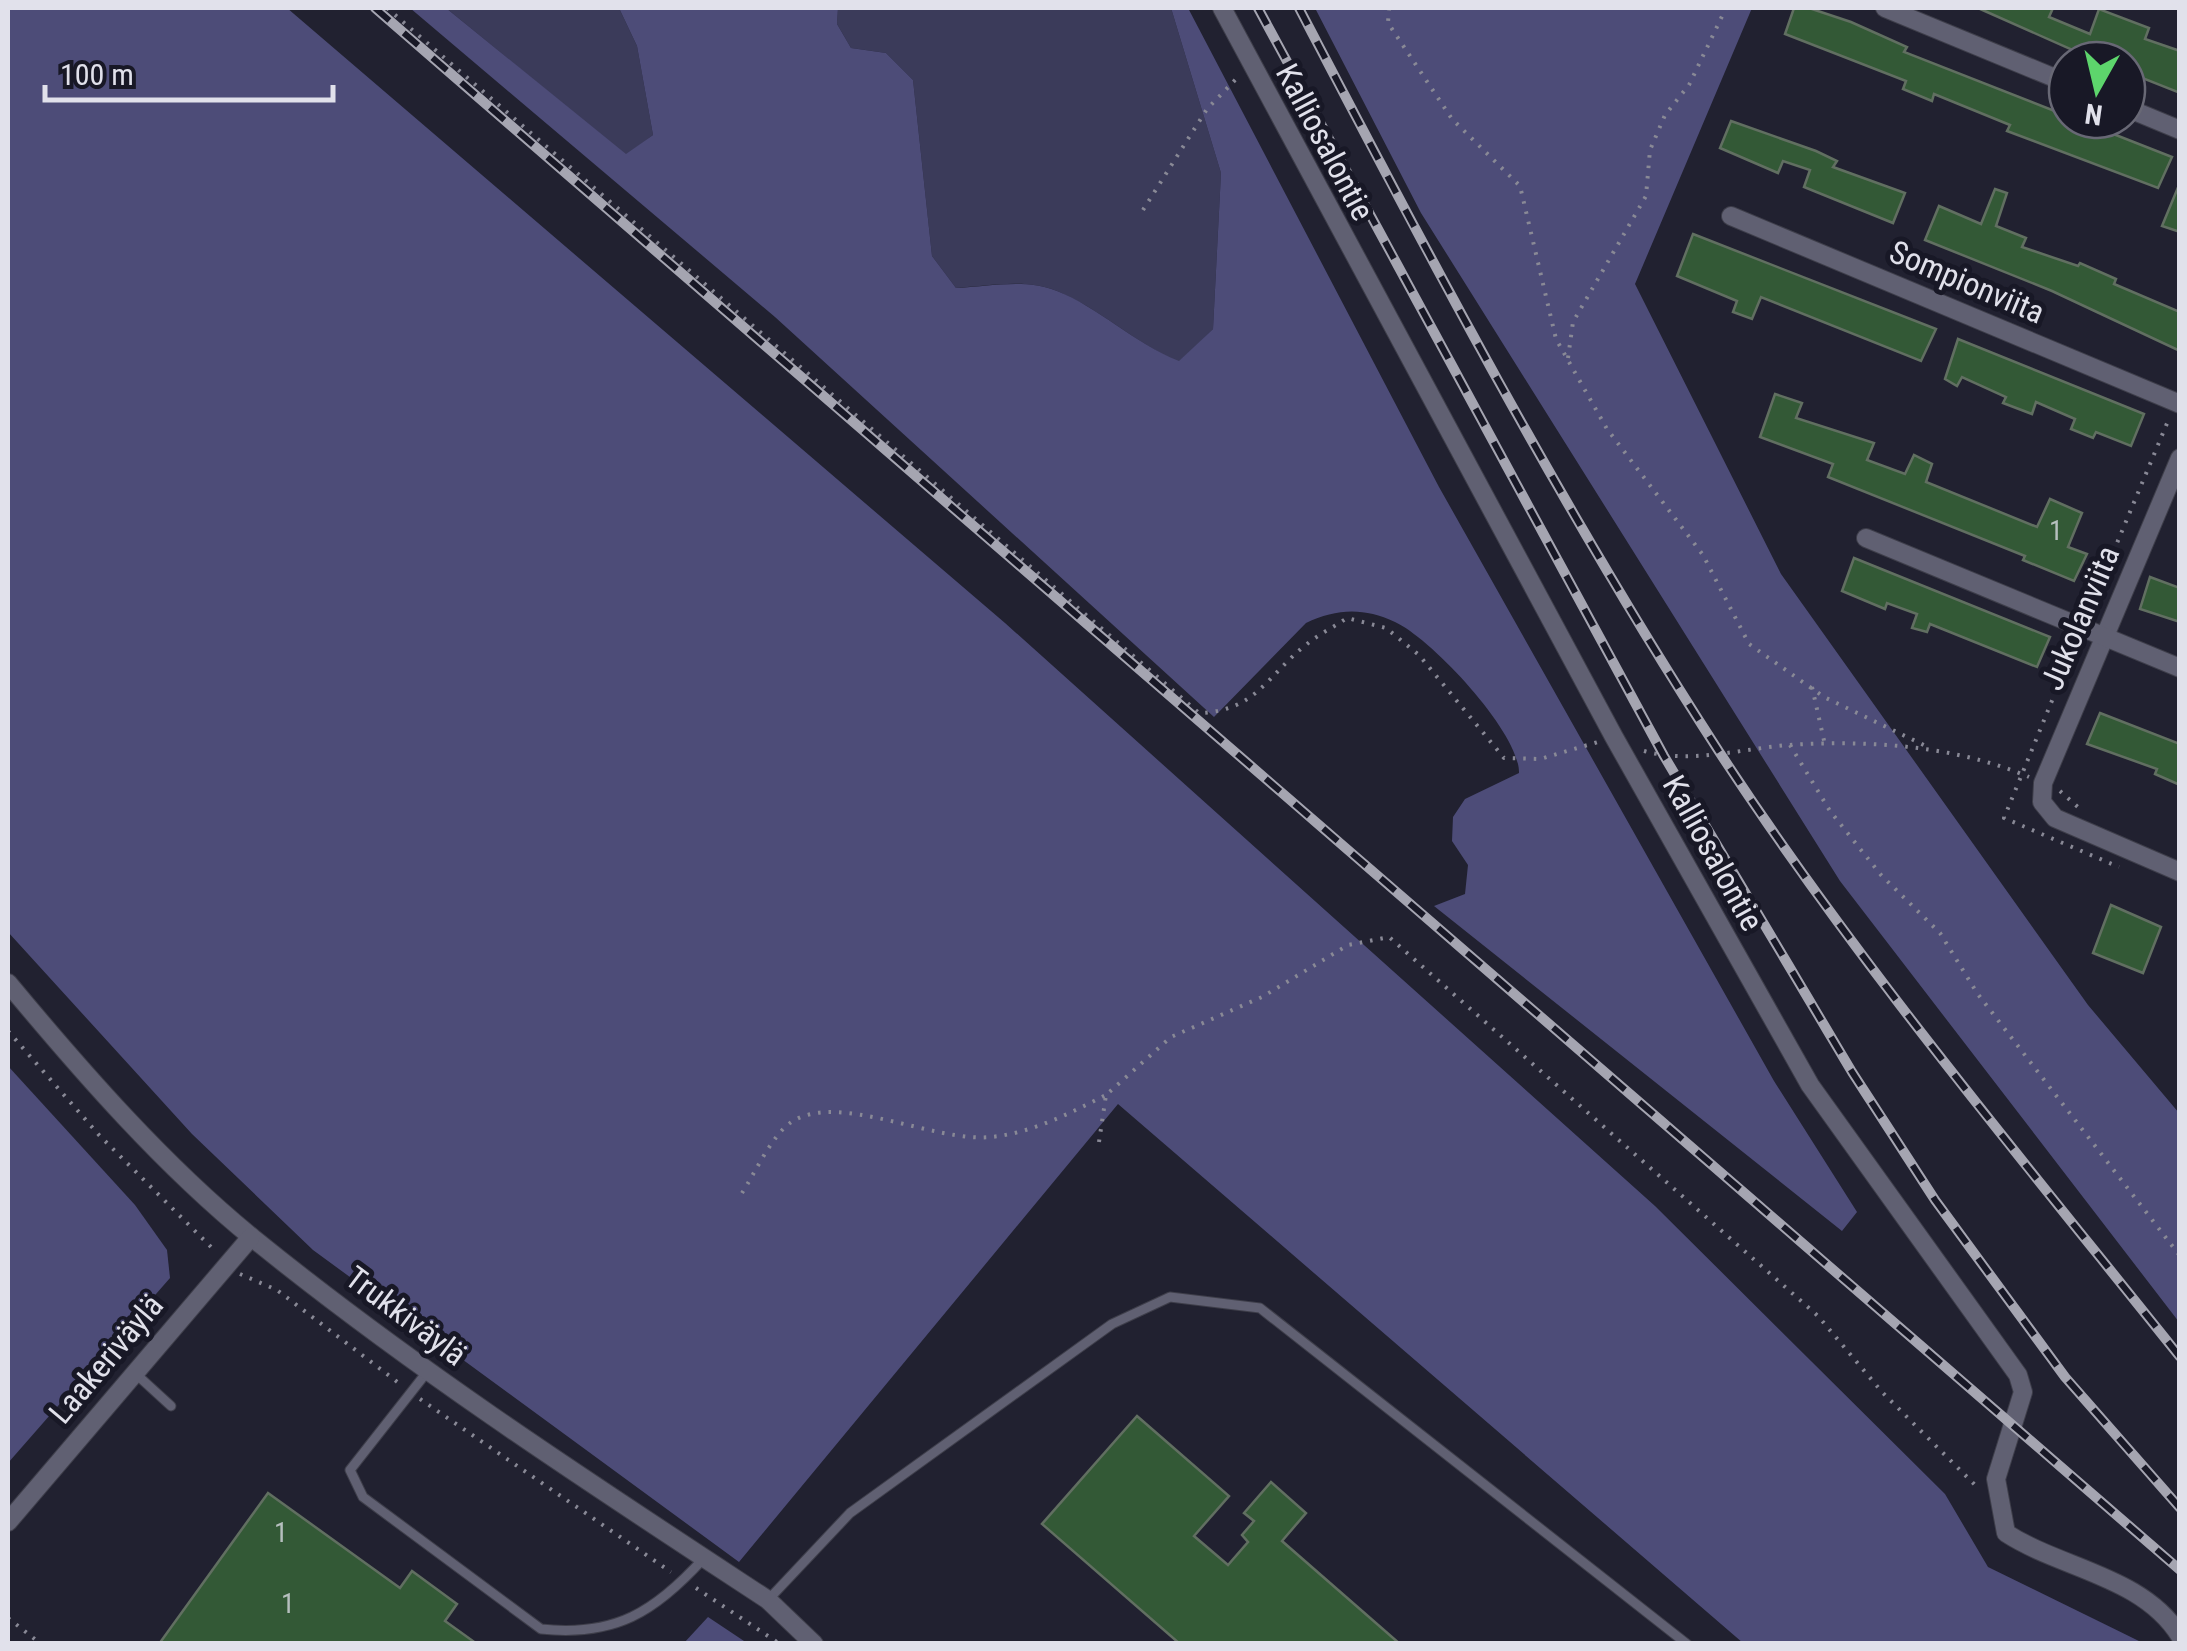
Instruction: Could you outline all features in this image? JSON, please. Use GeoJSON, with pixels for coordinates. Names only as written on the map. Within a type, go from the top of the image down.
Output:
{"type":"FeatureCollection","features":[{"type":"Feature","properties":{"kind":"street","name":"Kalliosalontie"},"geometry":{"type":"LineString","coordinates":[[1222,8],[1614,737],[1810,1086],[2018,1376],[2023,1392],[1996,1479],[2000,1508]]}},
{"type":"Feature","properties":{"kind":"street"},"geometry":{"type":"LineString","coordinates":[[1886,8],[2047,75]]}},
{"type":"Feature","properties":{"kind":"street"},"geometry":{"type":"LineString","coordinates":[[2147,116],[2180,130]]}},
{"type":"Feature","properties":{"kind":"street","name":"Sompionviita"},"geometry":{"type":"LineString","coordinates":[[1731,216],[2178,403]]}},
{"type":"Feature","properties":{"kind":"street","name":"Jukolanviita"},"geometry":{"type":"LineString","coordinates":[[2180,458],[2043,784],[2042,802],[2054,818],[2180,872]]}},
{"type":"Feature","properties":{"kind":"street"},"geometry":{"type":"LineString","coordinates":[[1866,538],[2180,668]]}},
{"type":"Feature","properties":{"kind":"street","name":"Trukkiväylä"},"geometry":{"type":"LineString","coordinates":[[8,983],[150,1139],[251,1237],[427,1372],[768,1600],[814,1644]]}},
{"type":"Feature","properties":{"kind":"street","name":"Laakeriväylä"},"geometry":{"type":"LineString","coordinates":[[8,1522],[251,1237]]}},
{"type":"Feature","properties":{"kind":"street"},"geometry":{"type":"LineString","coordinates":[[2000,1508],[2006,1532],[2034,1552],[2120,1586],[2167,1616],[2180,1636]]}},
{"type":"Feature","properties":{"kind":"lane"},"geometry":{"type":"LineString","coordinates":[[768,1600],[850,1513],[1112,1324],[1170,1297],[1260,1308],[1688,1644]]}},
{"type":"Feature","properties":{"kind":"lane"},"geometry":{"type":"LineString","coordinates":[[134,1372],[172,1406]]}},
{"type":"Feature","properties":{"kind":"lane"},"geometry":{"type":"LineString","coordinates":[[427,1372],[350,1470],[363,1497],[541,1629],[576,1632],[612,1627],[650,1608],[704,1558]]}},
{"type":"Feature","properties":{"kind":"path"},"geometry":{"type":"LineString","coordinates":[[387,8],[1199,713],[1228,712],[1268,684],[1306,644],[1347,618],[1386,628],[1418,655],[1504,758],[1540,759],[1614,737],[1664,756],[1790,745],[1935,751],[2021,774],[2178,403]]}},
{"type":"Feature","properties":{"kind":"path"},"geometry":{"type":"LineString","coordinates":[[1389,8],[1388,24],[1452,119],[1520,186],[1556,339],[1608,429],[1704,555],[1749,644],[1812,688],[1935,751]]}},
{"type":"Feature","properties":{"kind":"path"},"geometry":{"type":"LineString","coordinates":[[1568,359],[1574,322],[1646,196],[1650,150],[1666,115],[1689,84],[1726,8]]}},
{"type":"Feature","properties":{"kind":"path"},"geometry":{"type":"LineString","coordinates":[[1143,210],[1208,109],[1233,79],[1252,68]]}},
{"type":"Feature","properties":{"kind":"path"},"geometry":{"type":"LineString","coordinates":[[1812,688],[1825,745]]}},
{"type":"Feature","properties":{"kind":"path"},"geometry":{"type":"LineString","coordinates":[[1790,745],[1830,812],[1882,875],[1940,933],[1977,993],[2180,1256]]}},
{"type":"Feature","properties":{"kind":"path"},"geometry":{"type":"LineString","coordinates":[[742,1193],[788,1124],[819,1111],[940,1135],[991,1137],[1048,1124],[1106,1096],[1171,1037],[1262,998],[1348,945],[1389,937],[1818,1316],[1882,1392],[2000,1508]]}},
{"type":"Feature","properties":{"kind":"path"},"geometry":{"type":"LineString","coordinates":[[1099,1142],[1106,1096]]}},
{"type":"Feature","properties":{"kind":"path"},"geometry":{"type":"LineString","coordinates":[[8,1618],[40,1644]]}},
{"type":"Feature","properties":{"kind":"shaded area"},"geometry":{"type":"Polygon","coordinates":[[[8,8],[287,8],[1005,623],[1655,1206],[1945,1494],[1988,1567],[2143,1643],[1743,1643],[1118,1104],[739,1562],[313,1250],[192,1134],[8,932],[8,8]]]}},
{"type":"Feature","properties":{"kind":"shaded area"},"geometry":{"type":"Polygon","coordinates":[[[410,8],[446,8],[626,154],[653,135],[637,46],[619,8],[838,8],[837,24],[851,48],[886,53],[913,80],[932,256],[956,288],[1020,284],[1045,287],[1087,306],[1179,361],[1213,329],[1221,173],[1171,8],[1188,8],[1439,487],[1774,1081],[1857,1212],[1842,1231],[1434,906],[1465,894],[1468,865],[1452,841],[1453,817],[1465,799],[1519,773],[1515,756],[1490,712],[1430,647],[1395,622],[1372,614],[1350,612],[1317,618],[1306,623],[1214,717],[775,317],[410,8]]]}},
{"type":"Feature","properties":{"kind":"shaded area"},"geometry":{"type":"Polygon","coordinates":[[[446,8],[619,8],[637,46],[653,135],[626,155],[446,8]]]}},
{"type":"Feature","properties":{"kind":"shaded area"},"geometry":{"type":"Polygon","coordinates":[[[838,8],[1171,8],[1221,173],[1213,329],[1179,362],[1072,298],[1045,287],[1007,284],[956,288],[932,256],[913,80],[886,53],[851,48],[837,24],[838,8]]]}},
{"type":"Feature","properties":{"kind":"shaded area"},"geometry":{"type":"Polygon","coordinates":[[[1315,8],[1752,8],[1635,284],[1781,574],[2088,1005],[2179,1113],[2179,1322],[1840,881],[1421,213],[1315,8]]]}},
{"type":"Feature","properties":{"kind":"shaded area"},"geometry":{"type":"Polygon","coordinates":[[[8,1066],[135,1205],[167,1250],[170,1278],[8,1463],[8,1066]]]}},
{"type":"Feature","properties":{"kind":"shaded area"},"geometry":{"type":"Polygon","coordinates":[[[708,1617],[747,1643],[684,1643],[708,1617]]]}},
{"type":"Feature","properties":{"kind":"building"},"geometry":{"type":"Polygon","coordinates":[[[1794,8],[1809,8],[1907,47],[1904,52],[2047,108],[2047,140],[2129,140],[2172,157],[2158,188],[2007,131],[2010,125],[1934,94],[1932,101],[1903,89],[1906,81],[1785,34],[1794,8]]]}},
{"type":"Feature","properties":{"kind":"building"},"geometry":{"type":"Polygon","coordinates":[[[1978,8],[2053,8],[2049,17],[2090,34],[2099,9],[2149,28],[2145,39],[2180,51],[2180,93],[2147,80],[2147,40],[2050,40],[1978,8]]]}},
{"type":"Feature","properties":{"kind":"building"},"geometry":{"type":"Polygon","coordinates":[[[1731,121],[1816,151],[1837,161],[1833,167],[1905,193],[1893,223],[1804,187],[1810,170],[1783,161],[1778,173],[1720,148],[1731,121]]]}},
{"type":"Feature","properties":{"kind":"building"},"geometry":{"type":"Polygon","coordinates":[[[2180,185],[2180,232],[2162,226],[2180,185]]]}},
{"type":"Feature","properties":{"kind":"building"},"geometry":{"type":"Polygon","coordinates":[[[1995,189],[2007,193],[1996,226],[2026,238],[2022,247],[2078,266],[2080,263],[2116,279],[2114,284],[2180,312],[2180,351],[2052,291],[1925,240],[1939,206],[1981,224],[1995,189]]]}},
{"type":"Feature","properties":{"kind":"building"},"geometry":{"type":"Polygon","coordinates":[[[1693,234],[1936,329],[1921,361],[1761,297],[1752,319],[1733,312],[1737,301],[1677,276],[1693,234]]]}},
{"type":"Feature","properties":{"kind":"building"},"geometry":{"type":"Polygon","coordinates":[[[1958,339],[2144,414],[2131,446],[2096,432],[2093,438],[2071,429],[2075,419],[2036,402],[2032,414],[2003,403],[2006,397],[1962,377],[1957,386],[1945,379],[1958,339]]]}},
{"type":"Feature","properties":{"kind":"building"},"geometry":{"type":"Polygon","coordinates":[[[1775,394],[1802,403],[1796,418],[1874,443],[1867,460],[1905,474],[1914,455],[1932,464],[1926,482],[2037,527],[2050,499],[2082,513],[2068,547],[2087,554],[2074,581],[2023,560],[2025,556],[1828,477],[1833,464],[1760,437],[1775,394]]]}},
{"type":"Feature","properties":{"kind":"building"},"geometry":{"type":"Polygon","coordinates":[[[1854,558],[2050,637],[2037,667],[1930,624],[1927,632],[1912,628],[1917,614],[1887,603],[1885,609],[1842,591],[1854,558]]]}},
{"type":"Feature","properties":{"kind":"building"},"geometry":{"type":"Polygon","coordinates":[[[2150,577],[2180,588],[2180,622],[2140,609],[2150,577]]]}},
{"type":"Feature","properties":{"kind":"building"},"geometry":{"type":"Polygon","coordinates":[[[2100,713],[2180,744],[2180,785],[2155,774],[2157,769],[2087,744],[2100,713]]]}},
{"type":"Feature","properties":{"kind":"building"},"geometry":{"type":"Polygon","coordinates":[[[2111,905],[2161,927],[2143,973],[2093,953],[2111,905]]]}},
{"type":"Feature","properties":{"kind":"building"},"geometry":{"type":"Polygon","coordinates":[[[1137,1416],[1229,1496],[1194,1536],[1228,1565],[1248,1542],[1242,1535],[1254,1521],[1244,1513],[1271,1482],[1306,1513],[1282,1541],[1400,1644],[1180,1644],[1042,1524],[1137,1416]]]}},
{"type":"Feature","properties":{"kind":"building"},"geometry":{"type":"Polygon","coordinates":[[[268,1493],[400,1588],[412,1571],[457,1604],[445,1621],[477,1644],[159,1644],[268,1493]]]}},
{"type":"Feature","properties":{"kind":"railway"},"geometry":{"type":"LineString","coordinates":[[375,8],[2180,1570]]}},
{"type":"Feature","properties":{"kind":"railway"},"geometry":{"type":"LineString","coordinates":[[1258,8],[1664,756],[1852,1072],[1935,1200],[2065,1377],[2180,1508]]}},
{"type":"Feature","properties":{"kind":"railway"},"geometry":{"type":"LineString","coordinates":[[1299,8],[1552,477],[1718,750],[1884,983],[2180,1357]]}}]}
